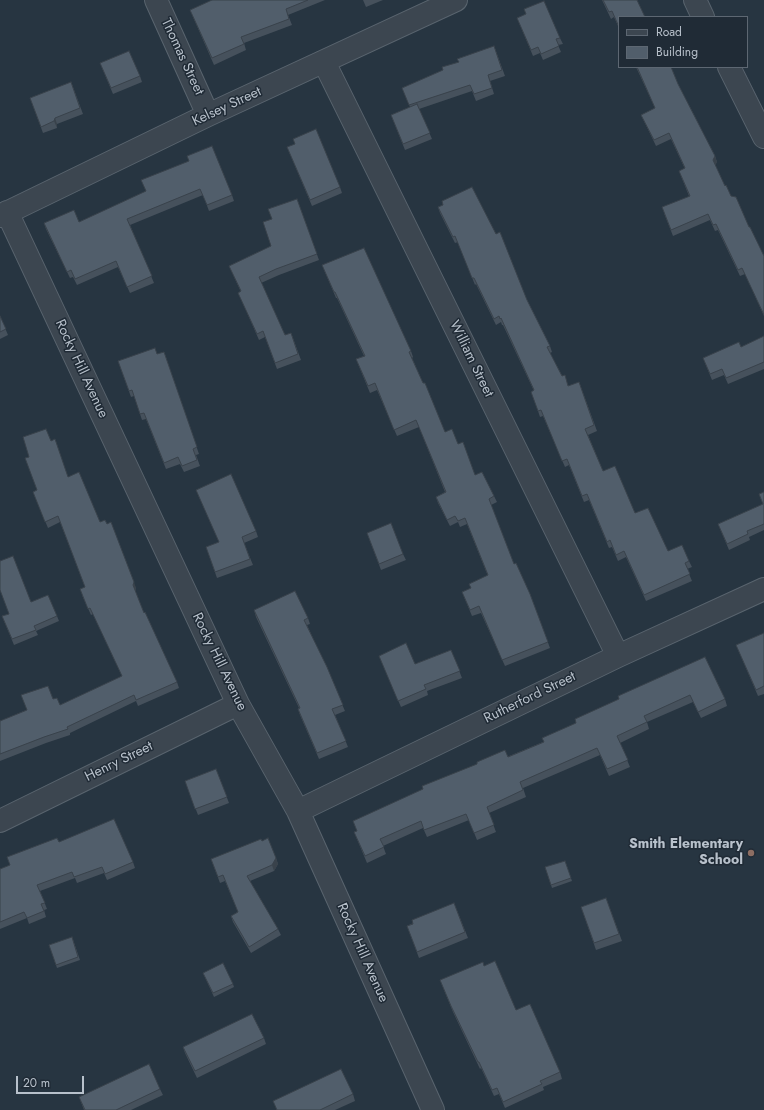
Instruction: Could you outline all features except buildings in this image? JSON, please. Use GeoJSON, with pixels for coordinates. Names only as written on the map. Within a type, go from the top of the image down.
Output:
{"type":"FeatureCollection","features":[{"type":"Feature","properties":{"kind":"street","name":"Thomas Street"},"geometry":{"type":"LineString","coordinates":[[156,0],[208,115]]}},
{"type":"Feature","properties":{"kind":"street","name":"Kelsey Street"},"geometry":{"type":"LineString","coordinates":[[4,214],[208,115],[324,62],[430,5],[456,0]]}},
{"type":"Feature","properties":{"kind":"street"},"geometry":{"type":"LineString","coordinates":[[695,0],[703,16]]}},
{"type":"Feature","properties":{"kind":"street","name":"William Street"},"geometry":{"type":"LineString","coordinates":[[324,62],[618,656]]}},
{"type":"Feature","properties":{"kind":"street"},"geometry":{"type":"LineString","coordinates":[[730,68],[764,137]]}},
{"type":"Feature","properties":{"kind":"street","name":"Rocky Hill Avenue"},"geometry":{"type":"LineString","coordinates":[[4,214],[238,704],[298,811],[433,1110]]}},
{"type":"Feature","properties":{"kind":"street","name":"Rutherford Street"},"geometry":{"type":"LineString","coordinates":[[298,811],[618,656],[764,589]]}},
{"type":"Feature","properties":{"kind":"street","name":"Henry Street"},"geometry":{"type":"LineString","coordinates":[[0,821],[238,704]]}},
{"type":"Feature","properties":{"kind":"place","name":"Smith Elementary School"},"geometry":{"type":"Point","coordinates":[751,853]}}]}
